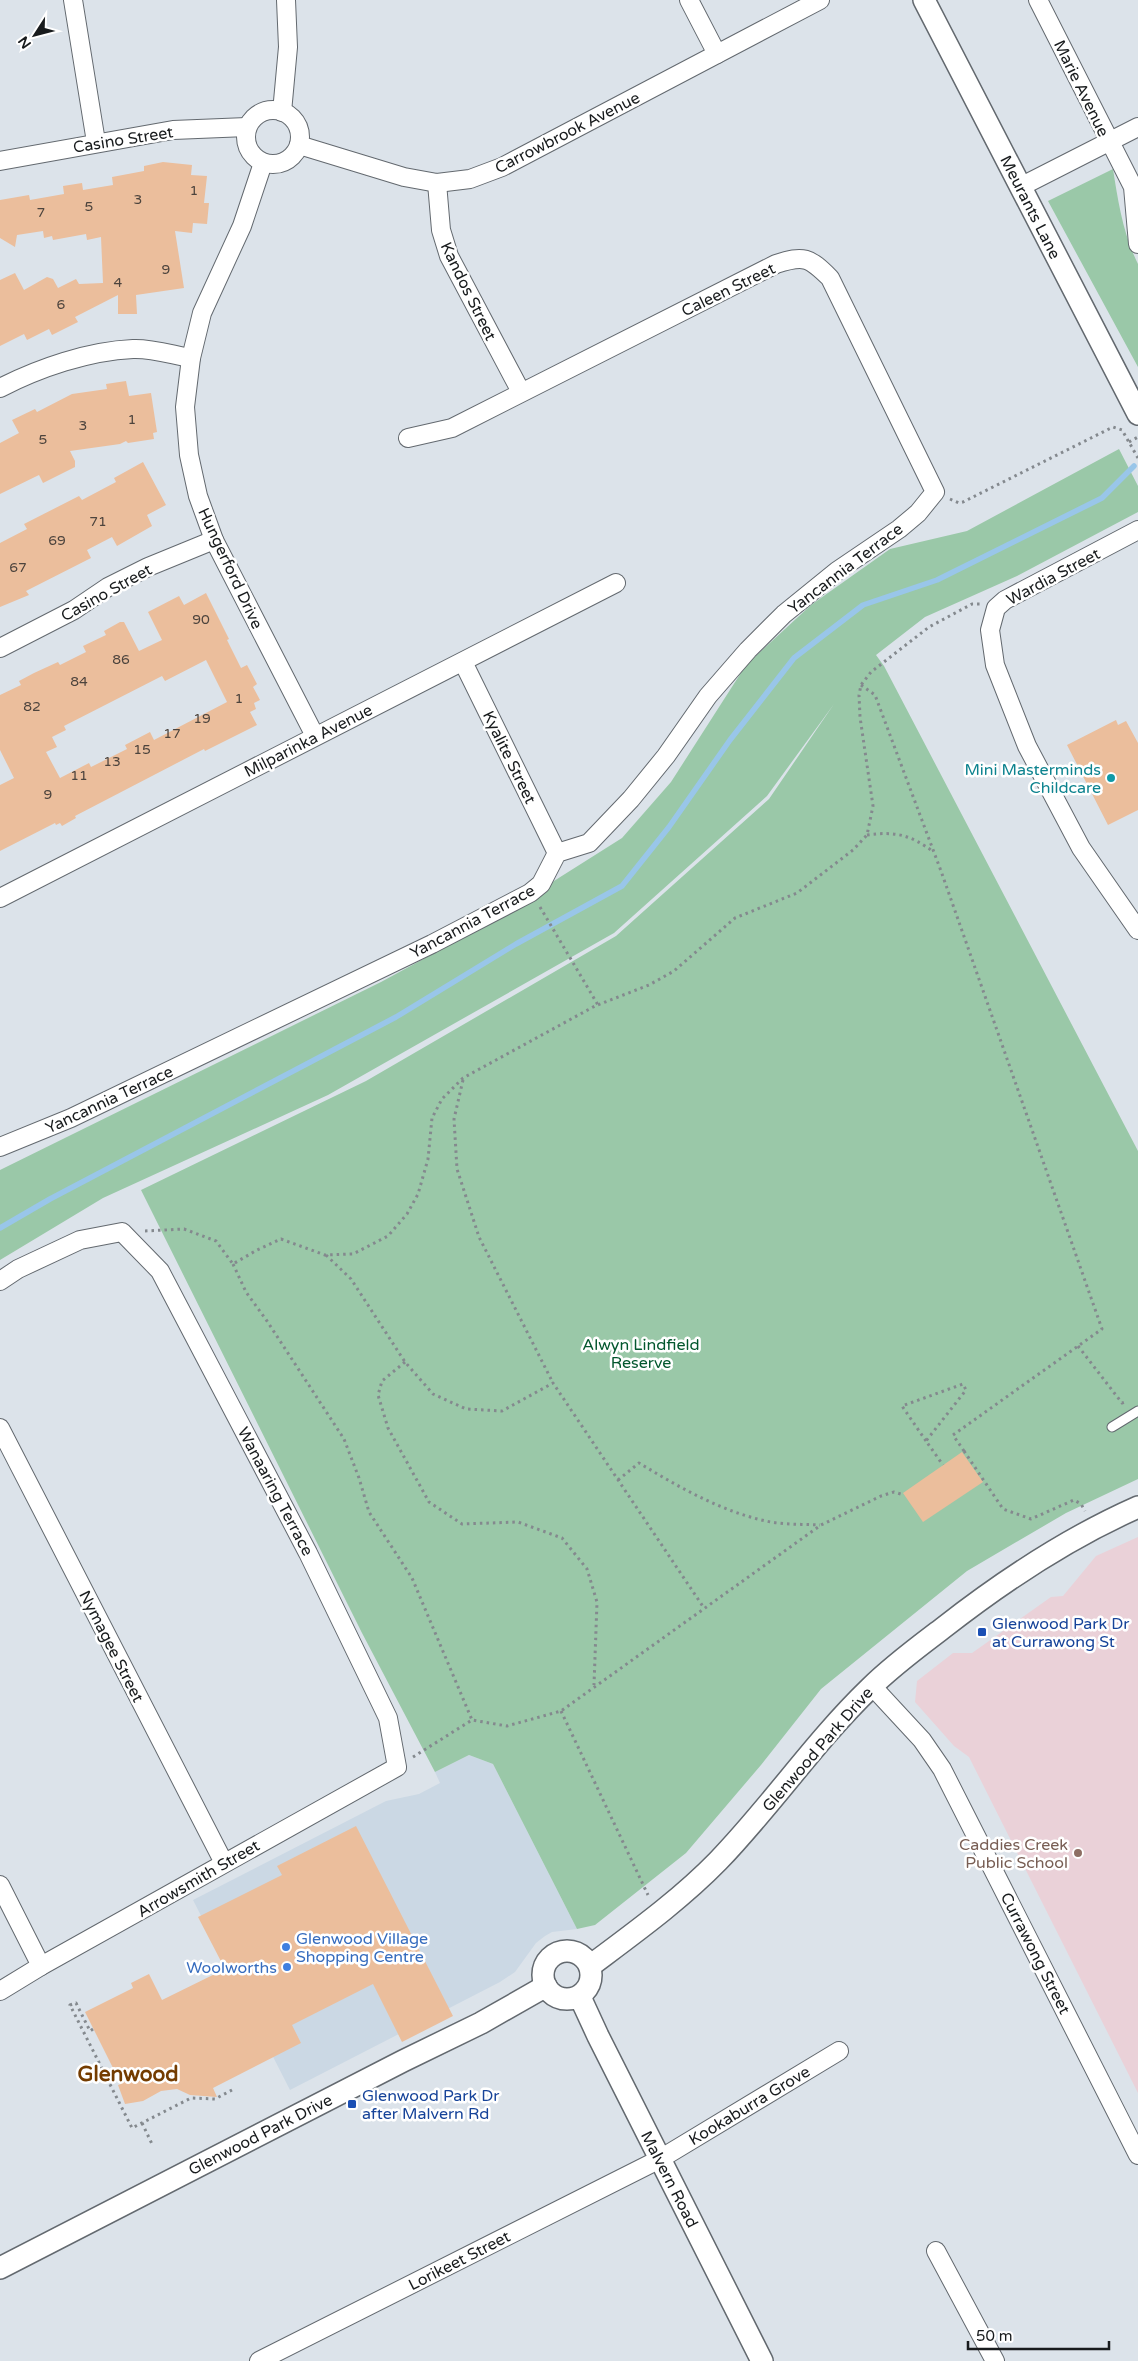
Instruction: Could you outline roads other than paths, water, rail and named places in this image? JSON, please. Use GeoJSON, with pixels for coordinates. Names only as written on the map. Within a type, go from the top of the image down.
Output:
{"type":"FeatureCollection","features":[{"type":"Feature","properties":{"kind":"street"},"geometry":{"type":"LineString","coordinates":[[73,0],[96,142]]}},
{"type":"Feature","properties":{"kind":"street"},"geometry":{"type":"LineString","coordinates":[[282,112],[288,47],[286,0]]}},
{"type":"Feature","properties":{"kind":"street"},"geometry":{"type":"LineString","coordinates":[[689,0],[717,54]]}},
{"type":"Feature","properties":{"kind":"street","name":"Carrowbrook Avenue"},"geometry":{"type":"LineString","coordinates":[[299,144],[404,177],[437,183],[470,179],[502,167],[820,0]]}},
{"type":"Feature","properties":{"kind":"street","name":"Meurants Lane"},"geometry":{"type":"LineString","coordinates":[[924,0],[1138,414]]}},
{"type":"Feature","properties":{"kind":"street","name":"Marie Avenue"},"geometry":{"type":"LineString","coordinates":[[1020,187],[1110,141],[1038,0]]}},
{"type":"Feature","properties":{"kind":"street"},"geometry":{"type":"LineString","coordinates":[[274,110],[282,112],[297,126],[299,144],[296,153],[281,163],[263,162],[255,158],[247,145],[245,137],[247,127],[262,112],[274,110]]}},
{"type":"Feature","properties":{"kind":"street","name":"Casino Street"},"geometry":{"type":"LineString","coordinates":[[0,160],[173,130],[247,127]]}},
{"type":"Feature","properties":{"kind":"street"},"geometry":{"type":"LineString","coordinates":[[1138,127],[1110,141],[1133,187],[1138,244]]}},
{"type":"Feature","properties":{"kind":"street","name":"Hungerford Drive"},"geometry":{"type":"LineString","coordinates":[[263,162],[242,226],[202,314],[191,358],[185,407],[189,455],[198,496],[214,540],[315,736]]}},
{"type":"Feature","properties":{"kind":"street","name":"Kandos Street"},"geometry":{"type":"LineString","coordinates":[[437,183],[441,230],[449,256],[521,392]]}},
{"type":"Feature","properties":{"kind":"street","name":"Caleen Street"},"geometry":{"type":"LineString","coordinates":[[408,438],[452,428],[776,264],[797,257],[816,263],[830,278],[936,492]]}},
{"type":"Feature","properties":{"kind":"street"},"geometry":{"type":"LineString","coordinates":[[0,388],[29,373],[78,358],[134,348],[191,358]]}},
{"type":"Feature","properties":{"kind":"street","name":"Yancannia Terrace"},"geometry":{"type":"LineString","coordinates":[[0,1147],[80,1114],[432,944],[530,893],[541,884],[556,853],[589,843],[631,798],[660,763],[708,696],[748,650],[784,614],[859,555],[918,514],[936,492]]}},
{"type":"Feature","properties":{"kind":"street","name":"Wardia Street"},"geometry":{"type":"LineString","coordinates":[[1138,530],[1005,600],[996,608],[990,630],[995,665],[1027,746],[1081,848],[1138,930]]}},
{"type":"Feature","properties":{"kind":"street","name":"Casino Street"},"geometry":{"type":"LineString","coordinates":[[0,648],[74,610],[108,586],[148,567],[214,540]]}},
{"type":"Feature","properties":{"kind":"street","name":"Milparinka Avenue"},"geometry":{"type":"LineString","coordinates":[[0,898],[616,583]]}},
{"type":"Feature","properties":{"kind":"street","name":"Kyalite Street"},"geometry":{"type":"LineString","coordinates":[[463,662],[556,853]]}},
{"type":"Feature","properties":{"kind":"street","name":"Wanaaring Terrace"},"geometry":{"type":"LineString","coordinates":[[0,1281],[18,1270],[80,1240],[122,1232],[160,1272],[308,1553],[388,1718],[397,1767]]}},
{"type":"Feature","properties":{"kind":"street","name":"Nymagee Street"},"geometry":{"type":"LineString","coordinates":[[0,1428],[224,1863]]}},
{"type":"Feature","properties":{"kind":"street","name":"Glenwood Park Drive"},"geometry":{"type":"LineString","coordinates":[[590,1966],[658,1915],[718,1861],[840,1718],[872,1686],[915,1649],[1015,1576],[1094,1528],[1138,1507]]}},
{"type":"Feature","properties":{"kind":"street","name":"Currawong Street"},"geometry":{"type":"LineString","coordinates":[[872,1686],[922,1740],[942,1769],[1138,2155]]}},
{"type":"Feature","properties":{"kind":"street","name":"Arrowsmith Street"},"geometry":{"type":"LineString","coordinates":[[0,1991],[41,1966],[397,1767]]}},
{"type":"Feature","properties":{"kind":"street"},"geometry":{"type":"LineString","coordinates":[[0,1885],[41,1966]]}},
{"type":"Feature","properties":{"kind":"street"},"geometry":{"type":"LineString","coordinates":[[574,1951],[580,1954],[590,1966],[592,1980],[580,1997],[564,2000],[550,1993],[546,1986],[543,1978],[546,1963],[559,1952],[574,1951]]}},
{"type":"Feature","properties":{"kind":"street","name":"Glenwood Park Drive"},"geometry":{"type":"LineString","coordinates":[[0,2268],[394,2065],[481,2023],[546,1986]]}},
{"type":"Feature","properties":{"kind":"street","name":"Malvern Road"},"geometry":{"type":"LineString","coordinates":[[580,1997],[762,2361]]}},
{"type":"Feature","properties":{"kind":"street","name":"Kookaburra Grove"},"geometry":{"type":"LineString","coordinates":[[660,2159],[839,2051]]}},
{"type":"Feature","properties":{"kind":"street","name":"Lorikeet Street"},"geometry":{"type":"LineString","coordinates":[[259,2361],[660,2159]]}},
{"type":"Feature","properties":{"kind":"street"},"geometry":{"type":"LineString","coordinates":[[936,2252],[995,2361]]}},
{"type":"Feature","properties":{"kind":"lane"},"geometry":{"type":"LineString","coordinates":[[1112,1427],[1138,1411]]}},
{"type":"Feature","properties":{"kind":"waterway"},"geometry":{"type":"LineString","coordinates":[[0,1228],[50,1199],[396,1017],[516,944],[622,886],[669,827],[730,740],[794,658],[863,605],[937,580],[1102,498],[1134,466]]}},
{"type":"Feature","properties":{"kind":"place","name":"Mini Masterminds Childcare"},"geometry":{"type":"Point","coordinates":[1111,778]}},
{"type":"Feature","properties":{"kind":"place","name":"Glenwood Park Dr at Currawong St"},"geometry":{"type":"Point","coordinates":[982,1632]}},
{"type":"Feature","properties":{"kind":"place","name":"Caddies Creek Public School"},"geometry":{"type":"Point","coordinates":[1078,1853]}},
{"type":"Feature","properties":{"kind":"place","name":"Glenwood Village Shopping Centre"},"geometry":{"type":"Point","coordinates":[286,1947]}},
{"type":"Feature","properties":{"kind":"place","name":"Woolworths"},"geometry":{"type":"Point","coordinates":[287,1967]}},
{"type":"Feature","properties":{"kind":"place","name":"Glenwood Park Dr after Malvern Rd"},"geometry":{"type":"Point","coordinates":[352,2104]}},
{"type":"Feature","properties":{"kind":"district","name":"Glenwood"},"geometry":{"type":"Point","coordinates":[128,2074]}},
{"type":"Feature","properties":{"kind":"park label","name":"Alwyn Lindfield Reserve"},"geometry":{"type":"Point","coordinates":[641,1353]}}]}
